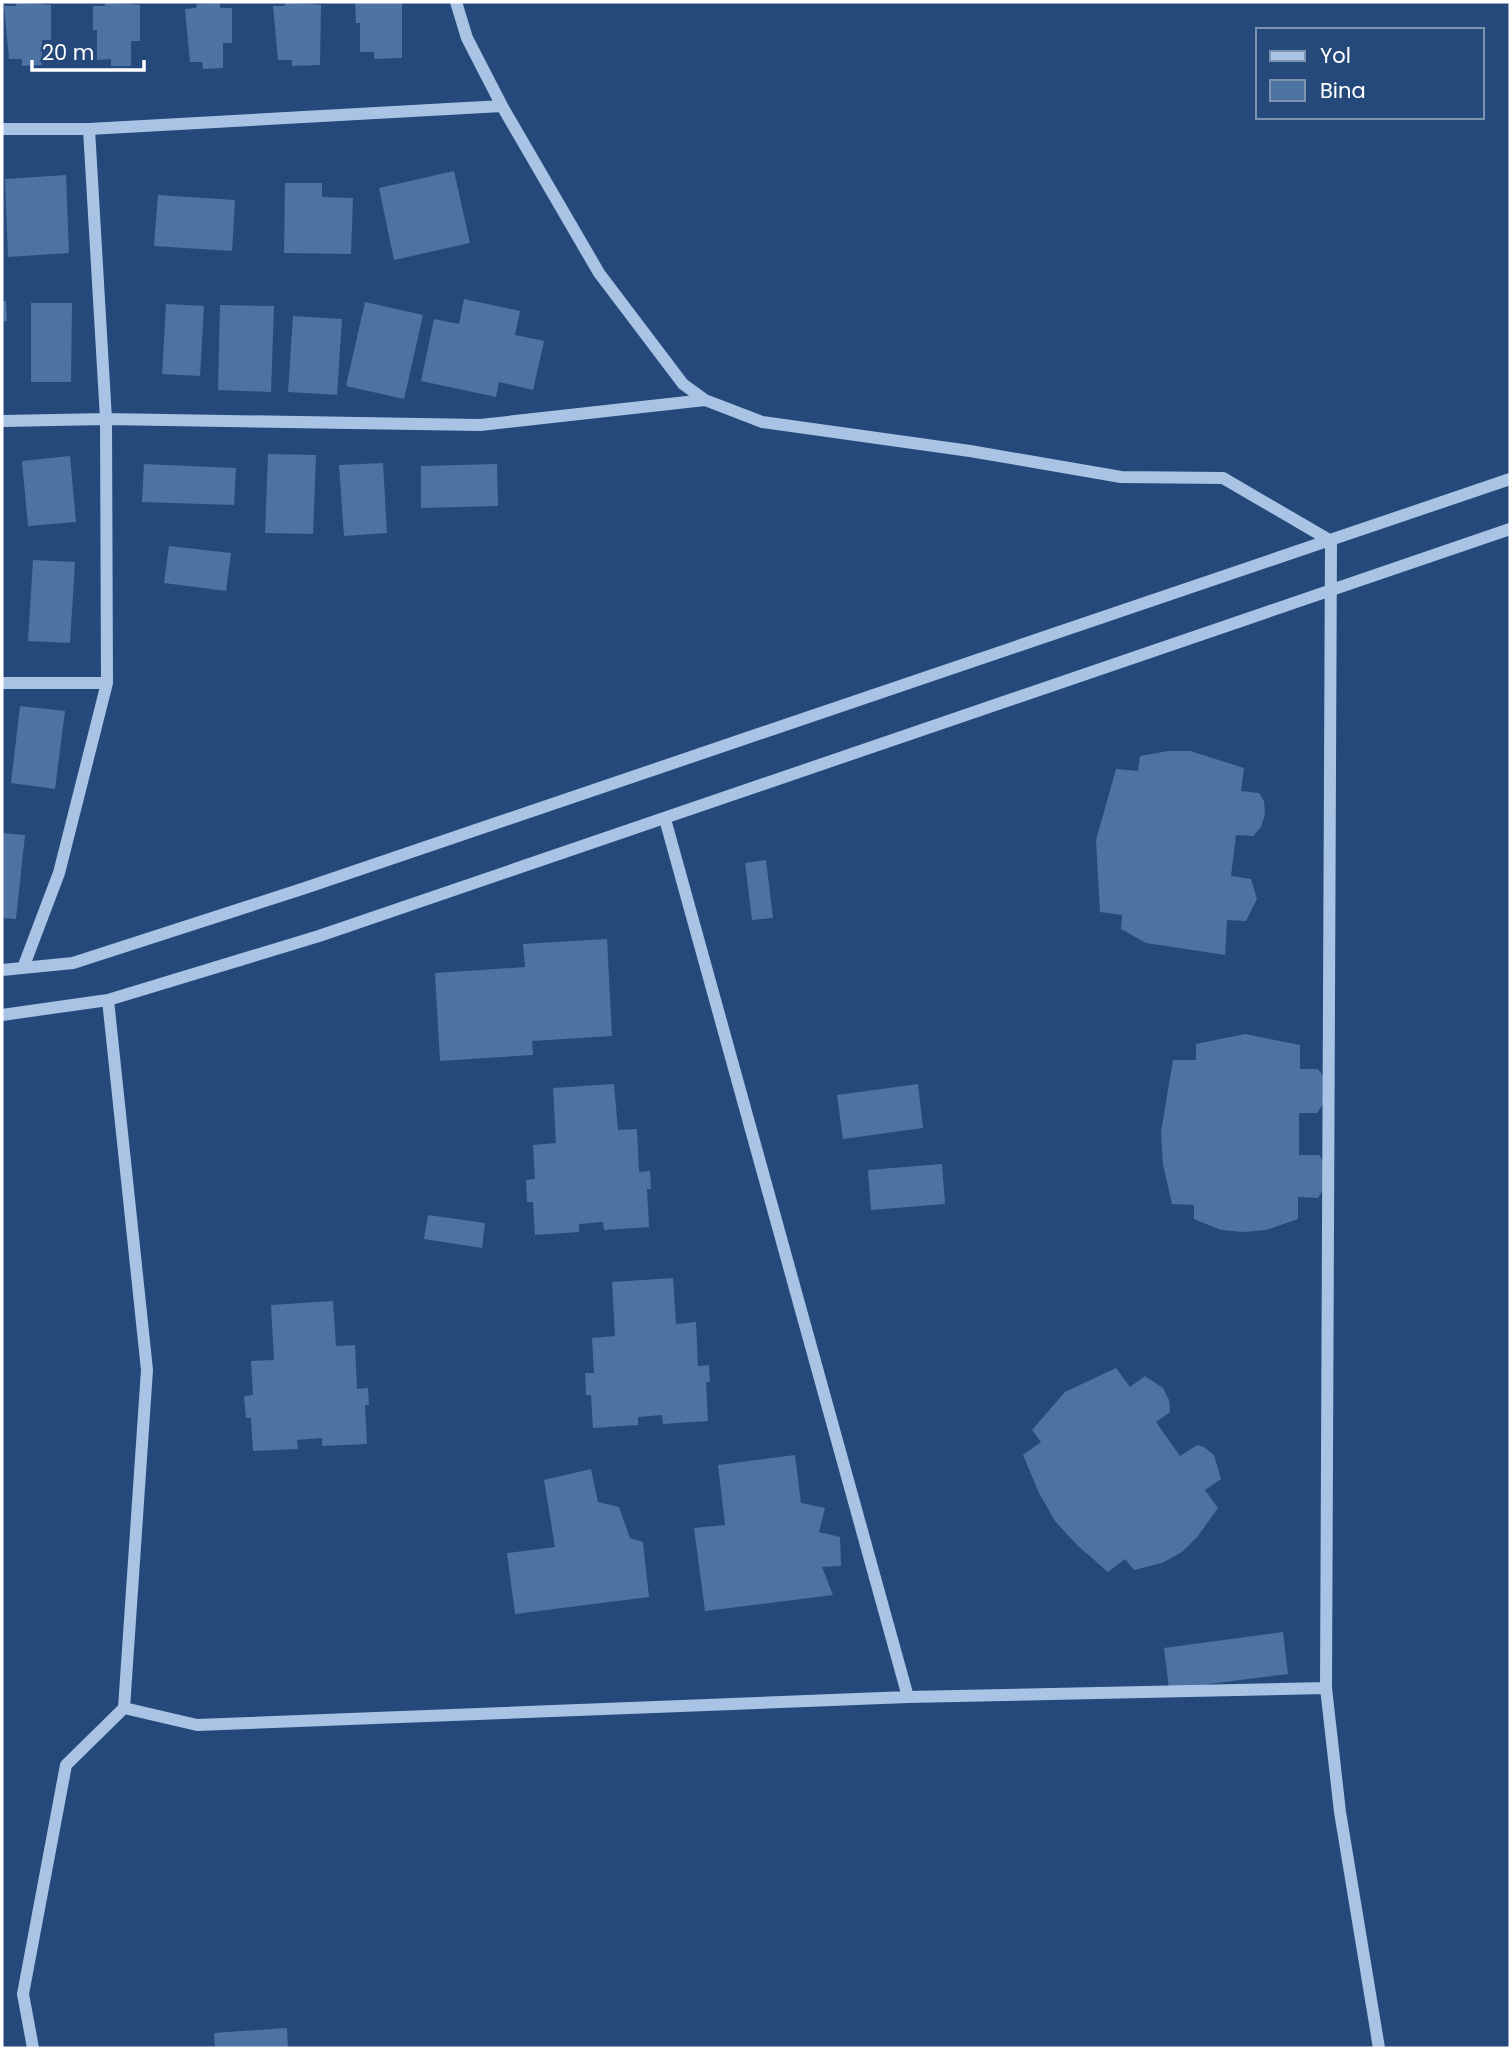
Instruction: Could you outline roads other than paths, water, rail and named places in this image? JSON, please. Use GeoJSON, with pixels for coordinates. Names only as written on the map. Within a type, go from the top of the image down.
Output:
{"type":"FeatureCollection","features":[{"type":"Feature","properties":{"kind":"street"},"geometry":{"type":"LineString","coordinates":[[456,2],[467,38],[502,106],[599,273],[683,384],[705,400],[762,422],[970,451],[1121,477],[1223,478],[1331,541]]}},
{"type":"Feature","properties":{"kind":"street"},"geometry":{"type":"LineString","coordinates":[[2,129],[89,129],[502,106]]}},
{"type":"Feature","properties":{"kind":"street"},"geometry":{"type":"LineString","coordinates":[[23,968],[59,873],[107,683],[106,419],[89,129]]}},
{"type":"Feature","properties":{"kind":"street"},"geometry":{"type":"LineString","coordinates":[[2,421],[106,419],[480,425],[705,400]]}},
{"type":"Feature","properties":{"kind":"street"},"geometry":{"type":"LineString","coordinates":[[2,970],[74,963],[292,892],[1510,479]]}},
{"type":"Feature","properties":{"kind":"street"},"geometry":{"type":"LineString","coordinates":[[2,1015],[108,1000],[319,936],[1510,529]]}},
{"type":"Feature","properties":{"kind":"street"},"geometry":{"type":"LineString","coordinates":[[1331,541],[1328,591],[1326,1688],[1340,1812],[1379,2048]]}},
{"type":"Feature","properties":{"kind":"street"},"geometry":{"type":"LineString","coordinates":[[2,683],[107,683]]}},
{"type":"Feature","properties":{"kind":"street"},"geometry":{"type":"LineString","coordinates":[[665,819],[908,1697]]}},
{"type":"Feature","properties":{"kind":"street"},"geometry":{"type":"LineString","coordinates":[[33,2048],[23,1994],[66,1765],[124,1708],[147,1370],[108,1000]]}},
{"type":"Feature","properties":{"kind":"street"},"geometry":{"type":"LineString","coordinates":[[124,1708],[197,1725],[908,1697],[1326,1688]]}}]}
